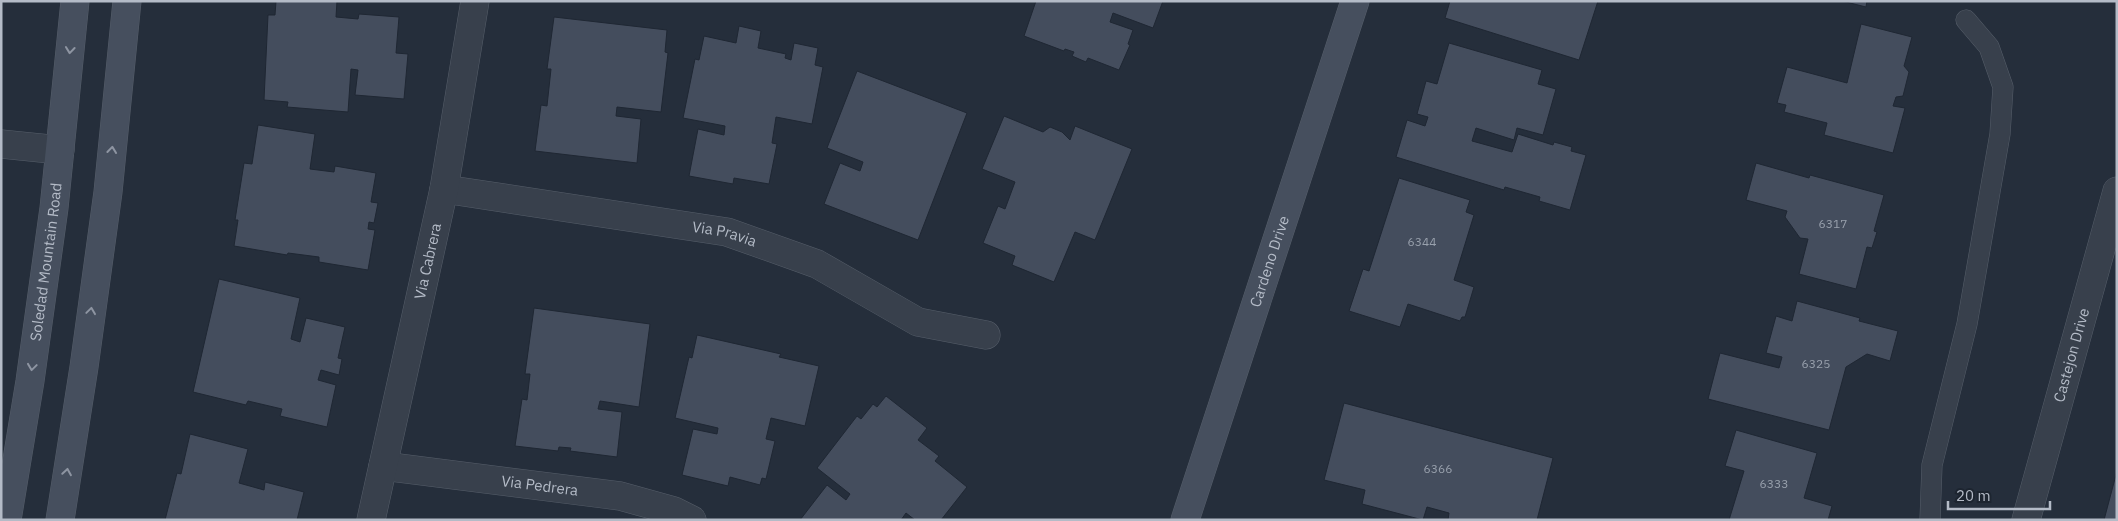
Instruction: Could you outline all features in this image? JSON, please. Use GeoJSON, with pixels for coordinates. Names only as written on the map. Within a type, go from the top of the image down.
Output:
{"type":"FeatureCollection","features":[{"type":"Feature","properties":{"kind":"main road","name":"Soledad Mountain Road"},"geometry":{"type":"LineString","coordinates":[[7,520],[31,372],[54,208],[75,1]]}},
{"type":"Feature","properties":{"kind":"main road"},"geometry":{"type":"LineString","coordinates":[[60,520],[84,367],[106,201],[127,1]]}},
{"type":"Feature","properties":{"kind":"main road","name":"Cardeno Drive"},"geometry":{"type":"LineString","coordinates":[[1185,520],[1354,1]]}},
{"type":"Feature","properties":{"kind":"street","name":"Via Cabrera"},"geometry":{"type":"LineString","coordinates":[[371,520],[444,189],[475,1]]}},
{"type":"Feature","properties":{"kind":"street"},"geometry":{"type":"LineString","coordinates":[[1,144],[60,150]]}},
{"type":"Feature","properties":{"kind":"street","name":"Via Pravia"},"geometry":{"type":"LineString","coordinates":[[444,189],[727,232],[817,264],[918,322],[986,335]]}},
{"type":"Feature","properties":{"kind":"street","name":"Castejon Drive"},"geometry":{"type":"LineString","coordinates":[[2026,520],[2115,204]]}},
{"type":"Feature","properties":{"kind":"street","name":"Via Pedrera"},"geometry":{"type":"LineString","coordinates":[[383,466],[620,496],[674,511],[692,520]]}},
{"type":"Feature","properties":{"kind":"lane"},"geometry":{"type":"LineString","coordinates":[[1930,520],[1932,465],[1967,324],[2000,134],[2003,87],[1989,47],[1966,20]]}},
{"type":"Feature","properties":{"kind":"building"},"geometry":{"type":"Polygon","coordinates":[[[276,1],[337,1],[336,17],[358,19],[359,14],[399,17],[396,53],[408,54],[404,99],[355,95],[358,70],[351,69],[348,112],[287,107],[288,102],[264,100],[268,15],[275,15],[276,1]]]}},
{"type":"Feature","properties":{"kind":"building"},"geometry":{"type":"Polygon","coordinates":[[[1036,1],[1163,1],[1153,28],[1113,13],[1110,22],[1133,30],[1128,44],[1130,45],[1119,70],[1088,58],[1086,62],[1072,56],[1074,52],[1065,49],[1064,51],[1024,36],[1036,1]]]}},
{"type":"Feature","properties":{"kind":"building"},"geometry":{"type":"Polygon","coordinates":[[[1450,1],[1598,1],[1579,60],[1445,18],[1450,1]]]}},
{"type":"Feature","properties":{"kind":"building"},"geometry":{"type":"Polygon","coordinates":[[[1842,1],[1867,1],[1866,7],[1842,1]]]}},
{"type":"Feature","properties":{"kind":"building"},"geometry":{"type":"Polygon","coordinates":[[[554,17],[667,30],[665,52],[668,53],[661,112],[617,107],[616,116],[641,119],[637,163],[535,151],[541,105],[547,106],[551,69],[547,69],[554,17]]]}},
{"type":"Feature","properties":{"kind":"building"},"geometry":{"type":"Polygon","coordinates":[[[1861,24],[1912,37],[1904,66],[1909,72],[1903,96],[1896,97],[1893,106],[1905,108],[1893,153],[1824,135],[1827,123],[1784,112],[1786,105],[1777,103],[1787,67],[1847,83],[1861,24]]]}},
{"type":"Feature","properties":{"kind":"building"},"geometry":{"type":"Polygon","coordinates":[[[739,26],[761,31],[758,48],[786,54],[785,58],[791,60],[794,43],[818,48],[815,65],[823,67],[812,124],[776,117],[772,143],[777,144],[769,184],[734,178],[733,184],[689,176],[698,129],[724,135],[725,126],[683,118],[695,59],[699,60],[704,36],[736,43],[739,26]]]}},
{"type":"Feature","properties":{"kind":"building"},"geometry":{"type":"Polygon","coordinates":[[[1449,43],[1542,70],[1538,84],[1556,89],[1543,135],[1517,128],[1514,140],[1476,128],[1472,141],[1512,152],[1518,134],[1553,145],[1554,142],[1572,147],[1571,151],[1586,155],[1570,210],[1539,201],[1540,197],[1505,187],[1504,190],[1396,157],[1407,120],[1425,126],[1428,117],[1417,114],[1426,81],[1437,84],[1449,43]]]}},
{"type":"Feature","properties":{"kind":"building"},"geometry":{"type":"Polygon","coordinates":[[[857,71],[967,113],[918,240],[824,204],[840,163],[860,171],[863,162],[827,148],[857,71]]]}},
{"type":"Feature","properties":{"kind":"building"},"geometry":{"type":"Polygon","coordinates":[[[1004,116],[1043,132],[1050,127],[1062,132],[1070,140],[1075,126],[1132,149],[1095,240],[1075,232],[1054,282],[1012,265],[1015,256],[983,243],[998,206],[1005,209],[1015,182],[982,169],[1004,116]]]}},
{"type":"Feature","properties":{"kind":"building"},"geometry":{"type":"Polygon","coordinates":[[[258,125],[315,134],[310,169],[334,172],[335,166],[376,173],[371,202],[378,203],[374,223],[369,222],[368,229],[375,230],[368,270],[319,262],[319,257],[288,253],[287,255],[234,246],[238,220],[235,220],[244,163],[252,164],[258,125]]]}},
{"type":"Feature","properties":{"kind":"building"},"geometry":{"type":"Polygon","coordinates":[[[1756,163],[1809,178],[1810,175],[1884,195],[1874,231],[1877,232],[1872,248],[1867,247],[1856,289],[1799,274],[1808,239],[1800,238],[1785,217],[1787,211],[1746,200],[1756,163]]]}},
{"type":"Feature","properties":{"kind":"building"},"geometry":{"type":"Polygon","coordinates":[[[1399,178],[1470,200],[1466,212],[1474,215],[1454,280],[1474,287],[1465,317],[1462,317],[1460,321],[1408,304],[1400,327],[1349,311],[1363,269],[1369,271],[1399,178]]]}},
{"type":"Feature","properties":{"kind":"building"},"geometry":{"type":"Polygon","coordinates":[[[219,279],[300,298],[291,339],[300,342],[306,318],[345,327],[338,358],[342,359],[339,375],[321,370],[318,380],[336,385],[327,427],[280,416],[282,409],[248,401],[246,405],[193,392],[219,279]]]}},
{"type":"Feature","properties":{"kind":"building"},"geometry":{"type":"Polygon","coordinates":[[[1797,301],[1860,318],[1859,321],[1898,331],[1890,361],[1867,354],[1846,367],[1829,430],[1708,399],[1720,353],[1779,368],[1782,357],[1766,353],[1776,316],[1792,321],[1797,301]]]}},
{"type":"Feature","properties":{"kind":"building"},"geometry":{"type":"Polygon","coordinates":[[[534,308],[650,324],[639,407],[600,401],[598,409],[622,412],[617,457],[570,451],[571,448],[559,447],[558,451],[515,446],[522,399],[527,400],[530,374],[525,374],[534,308]]]}},
{"type":"Feature","properties":{"kind":"building"},"geometry":{"type":"Polygon","coordinates":[[[697,335],[781,354],[779,357],[819,366],[805,426],[771,418],[766,439],[775,441],[766,479],[762,478],[760,485],[730,477],[728,486],[682,475],[693,429],[717,434],[718,428],[675,418],[689,357],[692,358],[697,335]]]}},
{"type":"Feature","properties":{"kind":"building"},"geometry":{"type":"Polygon","coordinates":[[[886,396],[927,428],[918,440],[939,456],[935,461],[967,487],[941,520],[915,520],[906,513],[901,520],[800,520],[827,485],[846,500],[850,494],[817,468],[857,416],[861,419],[873,404],[877,407],[886,396]]]}},
{"type":"Feature","properties":{"kind":"building"},"geometry":{"type":"Polygon","coordinates":[[[1344,403],[1553,458],[1537,520],[1448,520],[1449,513],[1427,507],[1423,520],[1362,504],[1365,490],[1324,480],[1344,403]]]}},
{"type":"Feature","properties":{"kind":"building"},"geometry":{"type":"Polygon","coordinates":[[[1736,430],[1817,453],[1804,498],[1832,506],[1828,520],[1729,520],[1744,471],[1725,466],[1736,430]]]}},
{"type":"Feature","properties":{"kind":"building"},"geometry":{"type":"Polygon","coordinates":[[[190,434],[248,449],[239,483],[264,490],[265,482],[304,492],[297,520],[165,520],[177,473],[181,474],[190,434]]]}},
{"type":"Feature","properties":{"kind":"building"},"geometry":{"type":"Polygon","coordinates":[[[2117,471],[2117,520],[2104,520],[2117,471]]]}}]}
